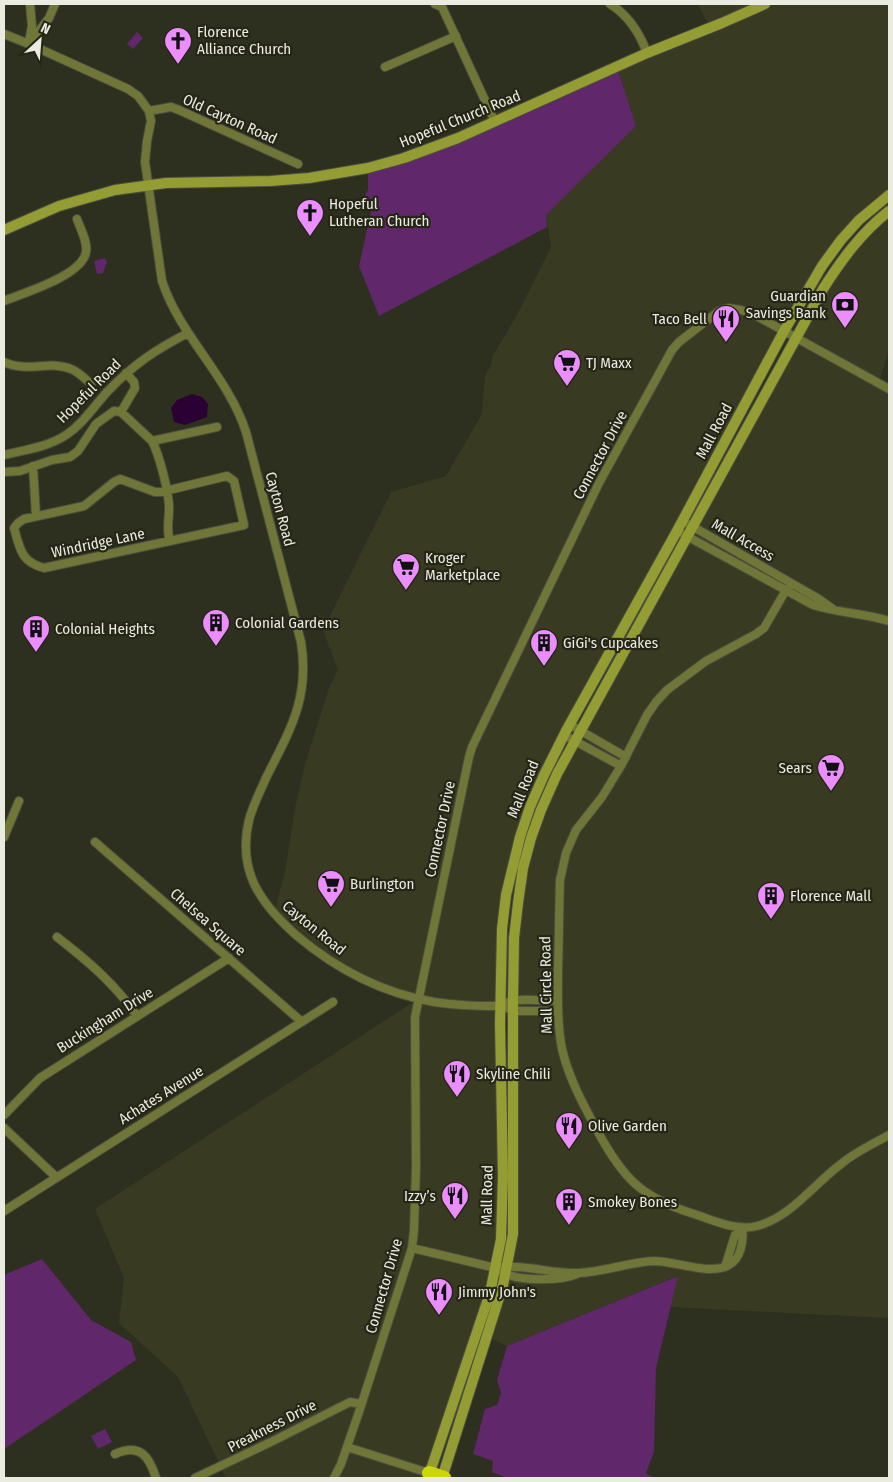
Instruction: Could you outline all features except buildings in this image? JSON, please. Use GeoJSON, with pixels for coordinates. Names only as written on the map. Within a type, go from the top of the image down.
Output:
{"type":"FeatureCollection","features":[{"type":"Feature","properties":{"kind":"main road","name":"Hopeful Church Road"},"geometry":{"type":"LineString","coordinates":[[4,230],[32,216],[75,200],[115,190],[184,182],[289,180],[368,168],[431,149],[647,53],[765,4]]}},
{"type":"Feature","properties":{"kind":"main road","name":"Mall Road"},"geometry":{"type":"LineString","coordinates":[[437,1477],[496,1268],[501,1239],[502,929],[506,894],[530,807],[569,724],[677,531],[784,331],[822,266],[859,220],[889,195]]}},
{"type":"Feature","properties":{"kind":"main road","name":"Mall Road"},"geometry":{"type":"LineString","coordinates":[[437,1477],[488,1337],[506,1270],[513,1234],[514,938],[523,868],[541,810],[557,774],[835,269],[863,235],[889,211]]}},
{"type":"Feature","properties":{"kind":"street"},"geometry":{"type":"LineString","coordinates":[[29,44],[32,26],[30,4]]}},
{"type":"Feature","properties":{"kind":"street"},"geometry":{"type":"LineString","coordinates":[[29,44],[49,18],[55,4]]}},
{"type":"Feature","properties":{"kind":"street"},"geometry":{"type":"LineString","coordinates":[[610,4],[620,11],[633,26],[643,42],[647,53]]}},
{"type":"Feature","properties":{"kind":"street"},"geometry":{"type":"LineString","coordinates":[[440,5],[495,122]]}},
{"type":"Feature","properties":{"kind":"street"},"geometry":{"type":"LineString","coordinates":[[4,34],[128,89],[138,96],[150,111]]}},
{"type":"Feature","properties":{"kind":"street"},"geometry":{"type":"LineString","coordinates":[[385,67],[456,36]]}},
{"type":"Feature","properties":{"kind":"street","name":"Old Cayton Road"},"geometry":{"type":"LineString","coordinates":[[150,111],[171,107],[298,164]]}},
{"type":"Feature","properties":{"kind":"street","name":"Cayton Road"},"geometry":{"type":"LineString","coordinates":[[150,111],[151,121],[146,162],[162,280],[173,309],[229,392],[242,420],[303,655],[303,683],[298,710],[249,819],[246,844],[252,880],[263,901],[278,918],[326,958],[370,983],[419,999],[454,1004],[501,1005]]}},
{"type":"Feature","properties":{"kind":"street"},"geometry":{"type":"LineString","coordinates":[[4,301],[58,279],[81,263],[85,256],[86,246],[77,219]]}},
{"type":"Feature","properties":{"kind":"street","name":"Connector Drive"},"geometry":{"type":"LineString","coordinates":[[334,1478],[347,1447],[412,1248],[416,1168],[415,1023],[472,747],[599,483],[672,350],[679,342],[719,311],[728,308],[755,315],[784,331]]}},
{"type":"Feature","properties":{"kind":"street"},"geometry":{"type":"LineString","coordinates":[[784,331],[889,389]]}},
{"type":"Feature","properties":{"kind":"street","name":"Hopeful Road"},"geometry":{"type":"LineString","coordinates":[[4,455],[47,444],[64,436],[81,423],[126,373],[156,350],[188,333]]}},
{"type":"Feature","properties":{"kind":"street"},"geometry":{"type":"LineString","coordinates":[[4,362],[19,368],[60,366],[68,368],[78,373],[91,384]]}},
{"type":"Feature","properties":{"kind":"street"},"geometry":{"type":"LineString","coordinates":[[121,412],[136,388],[134,382],[126,373]]}},
{"type":"Feature","properties":{"kind":"street"},"geometry":{"type":"LineString","coordinates":[[4,472],[20,472],[32,466],[70,457],[78,451],[96,424],[112,412],[121,412],[152,441],[158,451],[169,504],[167,525],[170,541]]}},
{"type":"Feature","properties":{"kind":"street"},"geometry":{"type":"LineString","coordinates":[[152,441],[217,427]]}},
{"type":"Feature","properties":{"kind":"street"},"geometry":{"type":"LineString","coordinates":[[32,466],[36,516]]}},
{"type":"Feature","properties":{"kind":"street","name":"Windridge Lane"},"geometry":{"type":"LineString","coordinates":[[227,476],[234,481],[244,525],[44,568],[36,566],[21,552],[14,528],[24,519],[84,506],[120,479],[155,492],[166,490],[227,476]]}},
{"type":"Feature","properties":{"kind":"street","name":"Mall Access"},"geometry":{"type":"LineString","coordinates":[[682,521],[790,583]]}},
{"type":"Feature","properties":{"kind":"street","name":"Mall Access"},"geometry":{"type":"LineString","coordinates":[[677,531],[786,591]]}},
{"type":"Feature","properties":{"kind":"street"},"geometry":{"type":"LineString","coordinates":[[790,583],[819,599],[834,611]]}},
{"type":"Feature","properties":{"kind":"street","name":"Mall Circle Road"},"geometry":{"type":"LineString","coordinates":[[790,583],[764,628],[706,661],[667,690],[656,702],[602,797],[576,830],[562,866],[560,880],[558,1011],[562,1050],[575,1087],[611,1156],[636,1186],[657,1201],[671,1207],[742,1228],[762,1225],[782,1216],[842,1163],[889,1135]]}},
{"type":"Feature","properties":{"kind":"street"},"geometry":{"type":"LineString","coordinates":[[786,591],[812,605],[889,621]]}},
{"type":"Feature","properties":{"kind":"street"},"geometry":{"type":"LineString","coordinates":[[569,724],[626,757]]}},
{"type":"Feature","properties":{"kind":"street"},"geometry":{"type":"LineString","coordinates":[[564,735],[621,766]]}},
{"type":"Feature","properties":{"kind":"street"},"geometry":{"type":"LineString","coordinates":[[4,837],[19,801]]}},
{"type":"Feature","properties":{"kind":"street","name":"Chelsea Square"},"geometry":{"type":"LineString","coordinates":[[95,842],[302,1022]]}},
{"type":"Feature","properties":{"kind":"street"},"geometry":{"type":"LineString","coordinates":[[57,937],[116,988],[137,1016]]}},
{"type":"Feature","properties":{"kind":"street","name":"Buckingham Drive"},"geometry":{"type":"LineString","coordinates":[[4,1115],[40,1078],[229,958]]}},
{"type":"Feature","properties":{"kind":"street"},"geometry":{"type":"LineString","coordinates":[[513,1006],[558,1001]]}},
{"type":"Feature","properties":{"kind":"street","name":"Achates Avenue"},"geometry":{"type":"LineString","coordinates":[[4,1211],[333,1002]]}},
{"type":"Feature","properties":{"kind":"street"},"geometry":{"type":"LineString","coordinates":[[501,1005],[558,1011]]}},
{"type":"Feature","properties":{"kind":"street"},"geometry":{"type":"LineString","coordinates":[[4,1128],[56,1177]]}},
{"type":"Feature","properties":{"kind":"street"},"geometry":{"type":"LineString","coordinates":[[412,1248],[545,1279],[566,1278],[580,1273],[632,1263],[654,1261],[717,1270],[725,1267],[735,1235],[742,1228]]}},
{"type":"Feature","properties":{"kind":"street","name":"Preakness Drive"},"geometry":{"type":"LineString","coordinates":[[195,1478],[350,1402],[361,1404]]}},
{"type":"Feature","properties":{"kind":"street"},"geometry":{"type":"LineString","coordinates":[[347,1447],[437,1477]]}},
{"type":"Feature","properties":{"kind":"street"},"geometry":{"type":"LineString","coordinates":[[115,1454],[132,1449],[140,1452],[150,1463],[156,1478]]}},
{"type":"Feature","properties":{"kind":"shaded area"},"geometry":{"type":"Polygon","coordinates":[[[698,4],[889,4],[889,195],[841,240],[568,726],[524,824],[502,941],[503,1176],[496,1268],[428,1478],[226,1478],[178,1377],[119,1323],[124,1278],[95,1209],[418,999],[361,979],[278,918],[279,912],[275,910],[285,872],[295,808],[305,764],[329,688],[338,670],[323,630],[391,492],[446,476],[482,414],[485,376],[492,363],[492,357],[516,317],[551,247],[546,215],[635,126],[617,68],[707,30],[707,22],[698,4]]]}},
{"type":"Feature","properties":{"kind":"shaded area"},"geometry":{"type":"Polygon","coordinates":[[[137,32],[143,38],[133,49],[127,44],[137,32]]]}},
{"type":"Feature","properties":{"kind":"shaded area"},"geometry":{"type":"Polygon","coordinates":[[[617,68],[636,126],[546,215],[547,227],[379,316],[359,266],[371,211],[358,207],[368,190],[368,168],[404,158],[617,68]]]}},
{"type":"Feature","properties":{"kind":"shaded area","name":"Florence Mall"},"geometry":{"type":"Polygon","coordinates":[[[889,211],[889,351],[879,382],[889,389],[889,1318],[669,1307],[677,1276],[507,1346],[488,1337],[513,1234],[518,903],[541,810],[823,289],[889,211]],[[789,586],[786,590],[833,610],[789,586]]]}},
{"type":"Feature","properties":{"kind":"shaded area"},"geometry":{"type":"Polygon","coordinates":[[[105,258],[107,262],[103,273],[97,274],[94,261],[105,258]]]}},
{"type":"Feature","properties":{"kind":"shaded area"},"geometry":{"type":"Polygon","coordinates":[[[192,394],[202,397],[208,404],[207,417],[185,425],[174,422],[171,408],[177,400],[192,394]]]}},
{"type":"Feature","properties":{"kind":"shaded area"},"geometry":{"type":"Polygon","coordinates":[[[42,1259],[91,1320],[131,1342],[136,1360],[4,1449],[4,1275],[42,1259]]]}},
{"type":"Feature","properties":{"kind":"shaded area"},"geometry":{"type":"Polygon","coordinates":[[[678,1276],[656,1368],[654,1452],[646,1473],[653,1478],[507,1478],[492,1472],[493,1461],[473,1454],[485,1409],[497,1405],[501,1393],[497,1380],[507,1346],[678,1276]]]}},
{"type":"Feature","properties":{"kind":"shaded area"},"geometry":{"type":"Polygon","coordinates":[[[105,1429],[112,1442],[98,1449],[91,1436],[105,1429]]]}},
{"type":"Feature","properties":{"kind":"place","name":"Florence Alliance Church"},"geometry":{"type":"Point","coordinates":[178,65]}},
{"type":"Feature","properties":{"kind":"place","name":"Hopeful Lutheran Church"},"geometry":{"type":"Point","coordinates":[310,237]}},
{"type":"Feature","properties":{"kind":"place","name":"Guardian Savings Bank"},"geometry":{"type":"Point","coordinates":[845,329]}},
{"type":"Feature","properties":{"kind":"place","name":"Taco Bell"},"geometry":{"type":"Point","coordinates":[726,343]}},
{"type":"Feature","properties":{"kind":"place","name":"TJ Maxx"},"geometry":{"type":"Point","coordinates":[567,387]}},
{"type":"Feature","properties":{"kind":"place","name":"Kroger Marketplace"},"geometry":{"type":"Point","coordinates":[406,591]}},
{"type":"Feature","properties":{"kind":"place","name":"Colonial Gardens"},"geometry":{"type":"Point","coordinates":[216,647]}},
{"type":"Feature","properties":{"kind":"place","name":"Colonial Heights"},"geometry":{"type":"Point","coordinates":[36,653]}},
{"type":"Feature","properties":{"kind":"place","name":"GiGi's Cupcakes"},"geometry":{"type":"Point","coordinates":[544,667]}},
{"type":"Feature","properties":{"kind":"place","name":"Sears"},"geometry":{"type":"Point","coordinates":[831,792]}},
{"type":"Feature","properties":{"kind":"place","name":"Burlington"},"geometry":{"type":"Point","coordinates":[331,908]}},
{"type":"Feature","properties":{"kind":"place","name":"Florence Mall"},"geometry":{"type":"Point","coordinates":[771,920]}},
{"type":"Feature","properties":{"kind":"place","name":"Skyline Chili"},"geometry":{"type":"Point","coordinates":[457,1098]}},
{"type":"Feature","properties":{"kind":"place","name":"Olive Garden"},"geometry":{"type":"Point","coordinates":[569,1150]}},
{"type":"Feature","properties":{"kind":"place","name":"Izzy’s"},"geometry":{"type":"Point","coordinates":[455,1220]}},
{"type":"Feature","properties":{"kind":"place","name":"Smokey Bones"},"geometry":{"type":"Point","coordinates":[569,1226]}},
{"type":"Feature","properties":{"kind":"place","name":"Jimmy John's"},"geometry":{"type":"Point","coordinates":[439,1316]}}]}
